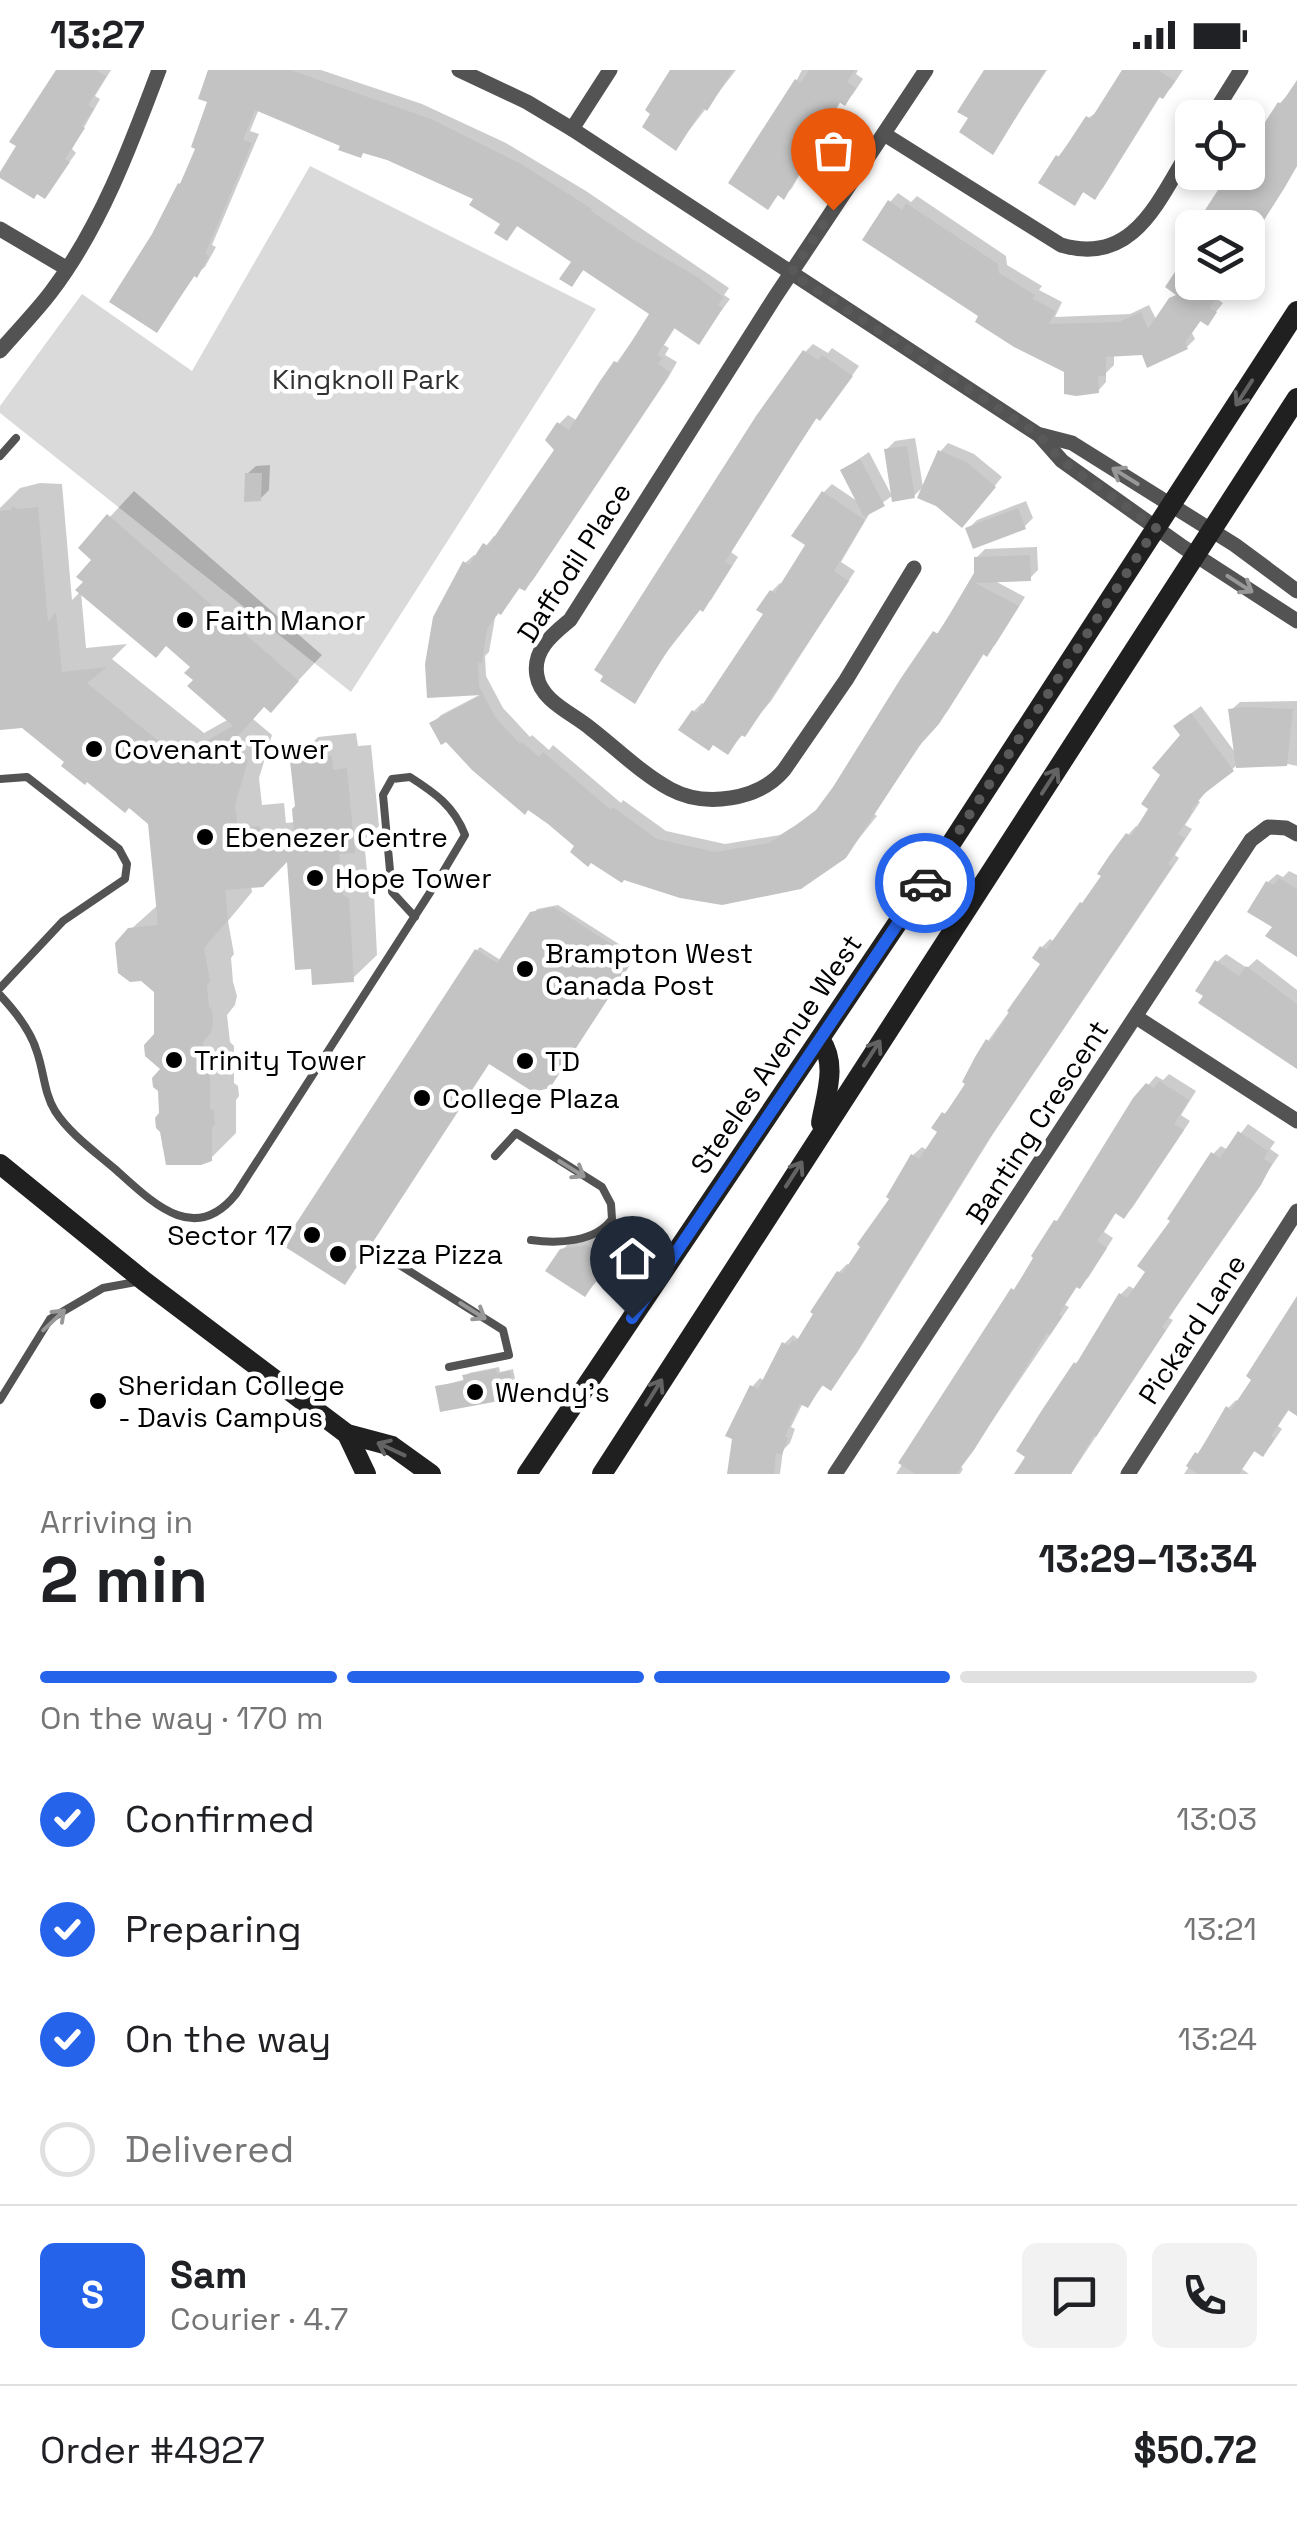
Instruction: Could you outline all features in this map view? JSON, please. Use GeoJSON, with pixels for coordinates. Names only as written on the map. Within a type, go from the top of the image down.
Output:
{"type":"FeatureCollection","features":[{"type":"Feature","properties":{"kind":"main road","name":"Steeles Avenue West"},"geometry":{"type":"LineString","coordinates":[[527,1474],[952,842],[1297,312]]}},
{"type":"Feature","properties":{"kind":"main road"},"geometry":{"type":"LineString","coordinates":[[602,1474],[1189,551],[1211,530],[1297,398]]}},
{"type":"Feature","properties":{"kind":"main road"},"geometry":{"type":"LineString","coordinates":[[819,1135],[831,1070],[829,1051],[820,1039]]}},
{"type":"Feature","properties":{"kind":"main road"},"geometry":{"type":"LineString","coordinates":[[0,1164],[144,1281],[347,1434],[392,1446],[431,1474]]}},
{"type":"Feature","properties":{"kind":"main road"},"geometry":{"type":"LineString","coordinates":[[347,1434],[366,1474]]}},
{"type":"Feature","properties":{"kind":"street"},"geometry":{"type":"LineString","coordinates":[[0,351],[52,291],[66,268],[113,182],[159,70]]}},
{"type":"Feature","properties":{"kind":"street"},"geometry":{"type":"LineString","coordinates":[[459,70],[572,128],[1039,435],[1062,461],[1297,621]]}},
{"type":"Feature","properties":{"kind":"street"},"geometry":{"type":"LineString","coordinates":[[572,128],[610,70]]}},
{"type":"Feature","properties":{"kind":"street"},"geometry":{"type":"LineString","coordinates":[[791,273],[926,70]]}},
{"type":"Feature","properties":{"kind":"street"},"geometry":{"type":"LineString","coordinates":[[1223,100],[1242,70]]}},
{"type":"Feature","properties":{"kind":"street"},"geometry":{"type":"LineString","coordinates":[[884,134],[1061,246],[1092,252],[1127,240],[1141,226],[1175,173]]}},
{"type":"Feature","properties":{"kind":"street"},"geometry":{"type":"LineString","coordinates":[[0,228],[66,268]]}},
{"type":"Feature","properties":{"kind":"street","name":"Daffodil Place"},"geometry":{"type":"LineString","coordinates":[[791,273],[570,620],[548,637],[536,672],[540,686],[550,700],[670,790],[708,798],[750,794],[773,784],[784,770],[846,680],[914,568]]}},
{"type":"Feature","properties":{"kind":"street"},"geometry":{"type":"LineString","coordinates":[[1039,435],[1072,444],[1238,546],[1297,591]]}},
{"type":"Feature","properties":{"kind":"street","name":"Banting Crescent"},"geometry":{"type":"LineString","coordinates":[[835,1474],[1251,840],[1268,827],[1286,828],[1297,834]]}},
{"type":"Feature","properties":{"kind":"street"},"geometry":{"type":"LineString","coordinates":[[1136,1017],[1297,1121]]}},
{"type":"Feature","properties":{"kind":"street","name":"Pickard Lane"},"geometry":{"type":"LineString","coordinates":[[1128,1474],[1297,1211]]}},
{"type":"Feature","properties":{"kind":"lane"},"geometry":{"type":"LineString","coordinates":[[0,456],[16,438]]}},
{"type":"Feature","properties":{"kind":"lane"},"geometry":{"type":"LineString","coordinates":[[0,778],[27,776],[119,850],[127,864],[125,879],[63,922],[0,992],[37,1050],[42,1080],[53,1108],[71,1132],[166,1212],[202,1218],[220,1210],[236,1194],[414,917],[465,835],[460,820],[444,800],[410,777],[392,779],[383,796],[392,892],[414,917]]}},
{"type":"Feature","properties":{"kind":"lane"},"geometry":{"type":"LineString","coordinates":[[495,1156],[516,1134],[602,1188],[611,1204],[612,1219],[600,1232],[549,1243],[532,1240]]}},
{"type":"Feature","properties":{"kind":"lane"},"geometry":{"type":"LineString","coordinates":[[390,1259],[503,1330],[508,1355],[449,1366]]}},
{"type":"Feature","properties":{"kind":"lane"},"geometry":{"type":"LineString","coordinates":[[0,1400],[50,1318],[103,1288],[144,1281]]}},
{"type":"Feature","properties":{"kind":"green space","name":"Kingknoll Park"},"geometry":{"type":"Polygon","coordinates":[[[310,166],[596,309],[351,692],[0,413],[0,406],[82,294],[192,371],[310,166]]]}},
{"type":"Feature","properties":{"kind":"building"},"geometry":{"type":"Polygon","coordinates":[[[56,70],[96,70],[106,76],[88,105],[94,109],[82,126],[85,128],[65,159],[70,162],[45,199],[37,194],[34,199],[0,178],[0,172],[16,146],[9,142],[56,70]]]}},
{"type":"Feature","properties":{"kind":"building"},"geometry":{"type":"Polygon","coordinates":[[[208,70],[290,70],[431,119],[521,164],[723,297],[718,305],[723,308],[699,345],[674,328],[657,355],[662,358],[658,364],[670,372],[525,591],[519,588],[487,629],[482,663],[478,663],[479,686],[495,717],[520,744],[539,757],[543,752],[611,810],[613,807],[657,839],[715,852],[769,843],[795,826],[816,810],[933,631],[938,634],[974,573],[974,557],[1030,555],[1031,581],[975,583],[1019,606],[987,657],[983,654],[939,724],[919,746],[846,858],[801,889],[722,905],[680,898],[624,880],[622,883],[591,863],[588,867],[570,852],[574,846],[548,824],[528,810],[525,815],[446,742],[441,745],[429,723],[482,695],[427,698],[425,664],[433,617],[463,561],[469,565],[483,543],[488,546],[554,450],[545,440],[557,422],[569,430],[649,314],[583,270],[572,287],[559,279],[571,262],[517,226],[507,241],[494,233],[500,224],[469,205],[473,199],[387,160],[363,153],[361,158],[338,150],[340,146],[255,110],[243,140],[252,143],[205,254],[209,256],[157,333],[109,302],[152,234],[195,149],[191,147],[207,102],[198,99],[208,70]]]}},
{"type":"Feature","properties":{"kind":"building"},"geometry":{"type":"Polygon","coordinates":[[[670,70],[733,70],[676,151],[642,127],[650,114],[645,110],[670,70]]]}},
{"type":"Feature","properties":{"kind":"building"},"geometry":{"type":"Polygon","coordinates":[[[809,70],[855,70],[847,82],[856,88],[845,106],[839,102],[784,200],[778,195],[768,210],[728,183],[795,79],[801,83],[809,70]]]}},
{"type":"Feature","properties":{"kind":"building"},"geometry":{"type":"Polygon","coordinates":[[[984,70],[1045,70],[993,155],[959,132],[968,118],[957,112],[984,70]]]}},
{"type":"Feature","properties":{"kind":"building"},"geometry":{"type":"Polygon","coordinates":[[[1122,70],[1158,70],[1175,81],[1163,99],[1159,97],[1095,200],[1083,192],[1075,206],[1038,183],[1086,116],[1091,119],[1122,70]]]}},
{"type":"Feature","properties":{"kind":"building"},"geometry":{"type":"Polygon","coordinates":[[[1297,80],[1297,166],[1265,219],[1265,210],[1205,210],[1218,190],[1265,190],[1265,122],[1278,102],[1281,104],[1297,80]]]}},
{"type":"Feature","properties":{"kind":"building"},"geometry":{"type":"Polygon","coordinates":[[[888,200],[902,210],[906,203],[998,264],[999,273],[1056,311],[1049,324],[1119,322],[1141,312],[1148,329],[1169,298],[1175,295],[1175,300],[1214,300],[1210,308],[1217,312],[1208,326],[1200,321],[1185,343],[1188,349],[1147,368],[1142,355],[1106,357],[1106,376],[1098,376],[1099,393],[1064,394],[1064,372],[975,322],[978,316],[862,240],[888,200]]]}},
{"type":"Feature","properties":{"kind":"building"},"geometry":{"type":"Polygon","coordinates":[[[1175,272],[1175,294],[1165,287],[1175,272]]]}},
{"type":"Feature","properties":{"kind":"building"},"geometry":{"type":"Polygon","coordinates":[[[803,350],[818,360],[822,355],[853,376],[820,421],[816,418],[725,562],[732,566],[703,612],[700,610],[665,654],[635,704],[600,681],[603,676],[594,670],[756,416],[803,350]]]}},
{"type":"Feature","properties":{"kind":"building"},"geometry":{"type":"Polygon","coordinates":[[[907,446],[915,498],[892,502],[884,449],[907,446]]]}},
{"type":"Feature","properties":{"kind":"building"},"geometry":{"type":"Polygon","coordinates":[[[938,450],[966,462],[996,487],[962,528],[936,506],[917,498],[938,450]]]}},
{"type":"Feature","properties":{"kind":"building"},"geometry":{"type":"Polygon","coordinates":[[[860,459],[885,506],[864,517],[840,470],[860,459]]]}},
{"type":"Feature","properties":{"kind":"building"},"geometry":{"type":"Polygon","coordinates":[[[245,473],[262,473],[261,501],[244,502],[245,473]]]}},
{"type":"Feature","properties":{"kind":"building"},"geometry":{"type":"Polygon","coordinates":[[[822,491],[865,520],[834,571],[849,581],[745,737],[741,735],[728,755],[713,745],[709,751],[678,730],[692,710],[697,713],[763,614],[756,610],[770,590],[775,593],[805,545],[791,536],[822,491]]]}},
{"type":"Feature","properties":{"kind":"building"},"geometry":{"type":"Polygon","coordinates":[[[13,506],[38,507],[48,622],[56,612],[62,672],[107,667],[87,683],[178,757],[233,726],[187,686],[193,680],[184,673],[190,667],[166,646],[156,658],[75,590],[83,582],[76,577],[91,560],[78,548],[107,514],[299,681],[271,713],[264,707],[230,745],[248,761],[235,805],[238,829],[260,826],[262,847],[295,844],[290,761],[332,756],[333,770],[347,768],[355,853],[339,854],[343,895],[349,898],[354,982],[312,985],[311,969],[295,970],[287,862],[263,887],[225,890],[228,920],[204,948],[213,1023],[203,1042],[215,1124],[212,1161],[201,1165],[166,1165],[156,1128],[158,1091],[152,1078],[160,1069],[145,1056],[144,1045],[154,1034],[154,992],[141,981],[130,982],[118,973],[115,943],[128,928],[158,925],[148,824],[129,808],[125,813],[87,782],[85,785],[22,728],[0,730],[0,511],[13,506]]]}},
{"type":"Feature","properties":{"kind":"building"},"geometry":{"type":"Polygon","coordinates":[[[1018,508],[1026,529],[973,549],[965,528],[1018,508]]]}},
{"type":"Feature","properties":{"kind":"building"},"geometry":{"type":"Polygon","coordinates":[[[1228,709],[1293,709],[1287,766],[1236,768],[1228,709]]]}},
{"type":"Feature","properties":{"kind":"building"},"geometry":{"type":"Polygon","coordinates":[[[1191,713],[1234,771],[1205,793],[1191,810],[1178,834],[1185,838],[1168,864],[1172,867],[985,1145],[831,1391],[822,1385],[808,1408],[800,1404],[785,1436],[788,1438],[782,1455],[776,1453],[774,1474],[727,1474],[732,1439],[725,1436],[750,1385],[758,1389],[782,1342],[789,1346],[793,1340],[796,1342],[837,1271],[842,1274],[860,1247],[857,1244],[889,1199],[886,1197],[911,1154],[919,1159],[937,1132],[931,1128],[965,1084],[962,1082],[986,1039],[990,1042],[1040,964],[1032,958],[1040,946],[1046,950],[1101,876],[1097,874],[1109,856],[1126,833],[1131,836],[1148,809],[1141,804],[1160,775],[1152,768],[1180,735],[1173,726],[1191,713]]]}},
{"type":"Feature","properties":{"kind":"building"},"geometry":{"type":"Polygon","coordinates":[[[1279,878],[1297,889],[1297,957],[1265,936],[1272,927],[1247,912],[1266,881],[1274,885],[1279,878]]]}},
{"type":"Feature","properties":{"kind":"building","name":"College Plaza"},"geometry":{"type":"Polygon","coordinates":[[[554,907],[634,959],[550,1088],[533,1092],[489,1064],[345,1285],[282,1245],[475,949],[497,963],[530,912],[554,907]]]}},
{"type":"Feature","properties":{"kind":"building"},"geometry":{"type":"Polygon","coordinates":[[[1215,960],[1239,976],[1246,966],[1297,1004],[1297,1069],[1198,1003],[1203,996],[1195,991],[1215,960]]]}},
{"type":"Feature","properties":{"kind":"building"},"geometry":{"type":"Polygon","coordinates":[[[1159,1081],[1189,1100],[1174,1124],[1184,1130],[1124,1219],[1115,1213],[1097,1241],[1107,1248],[1080,1289],[1076,1287],[1059,1314],[1062,1317],[1050,1335],[1047,1333],[974,1450],[956,1474],[916,1474],[898,1463],[1011,1288],[1014,1290],[1031,1256],[1133,1098],[1146,1083],[1154,1088],[1159,1081]]]}},
{"type":"Feature","properties":{"kind":"building"},"geometry":{"type":"Polygon","coordinates":[[[1238,1131],[1268,1151],[1264,1159],[1272,1164],[1261,1185],[1162,1327],[1166,1330],[1071,1474],[1014,1474],[1025,1457],[1016,1451],[1042,1410],[1076,1364],[1119,1293],[1127,1298],[1145,1272],[1137,1266],[1170,1221],[1167,1219],[1211,1152],[1220,1158],[1238,1131]]]}},
{"type":"Feature","properties":{"kind":"building"},"geometry":{"type":"Polygon","coordinates":[[[586,1245],[610,1260],[585,1297],[545,1271],[560,1249],[586,1245]]]}},
{"type":"Feature","properties":{"kind":"building"},"geometry":{"type":"Polygon","coordinates":[[[1297,1296],[1297,1416],[1288,1410],[1263,1457],[1254,1451],[1239,1474],[1198,1474],[1186,1466],[1195,1452],[1198,1454],[1226,1406],[1231,1410],[1251,1380],[1246,1376],[1297,1296]]]}},
{"type":"Feature","properties":{"kind":"building","name":"Wendy's"},"geometry":{"type":"Polygon","coordinates":[[[496,1369],[497,1374],[510,1371],[515,1398],[440,1412],[435,1386],[464,1381],[462,1375],[496,1369]]]}},
{"type":"Feature","properties":{"kind":"way so far"},"geometry":{"type":"LineString","coordinates":[[833,210],[791,273],[1039,435],[1062,461],[1156,528],[925,883]]}},
{"type":"Feature","properties":{"kind":"place","name":"Faith Manor"},"geometry":{"type":"Point","coordinates":[185,620]}},
{"type":"Feature","properties":{"kind":"place","name":"Covenant Tower"},"geometry":{"type":"Point","coordinates":[94,749]}},
{"type":"Feature","properties":{"kind":"place","name":"Ebenezer Centre"},"geometry":{"type":"Point","coordinates":[205,837]}},
{"type":"Feature","properties":{"kind":"place","name":"Hope Tower"},"geometry":{"type":"Point","coordinates":[315,878]}},
{"type":"Feature","properties":{"kind":"place","name":"Brampton West Canada Post"},"geometry":{"type":"Point","coordinates":[525,969]}},
{"type":"Feature","properties":{"kind":"place","name":"Trinity Tower"},"geometry":{"type":"Point","coordinates":[174,1060]}},
{"type":"Feature","properties":{"kind":"place","name":"TD"},"geometry":{"type":"Point","coordinates":[525,1061]}},
{"type":"Feature","properties":{"kind":"place","name":"College Plaza"},"geometry":{"type":"Point","coordinates":[422,1098]}},
{"type":"Feature","properties":{"kind":"place","name":"Sector 17"},"geometry":{"type":"Point","coordinates":[312,1235]}},
{"type":"Feature","properties":{"kind":"place","name":"Pizza Pizza"},"geometry":{"type":"Point","coordinates":[338,1254]}},
{"type":"Feature","properties":{"kind":"place","name":"Wendy's"},"geometry":{"type":"Point","coordinates":[475,1392]}},
{"type":"Feature","properties":{"kind":"place","name":"Sheridan College - Davis Campus"},"geometry":{"type":"Point","coordinates":[98,1401]}},
{"type":"Feature","properties":{"kind":"route"},"geometry":{"type":"LineString","coordinates":[[632,1318],[925,883]]}}]}
